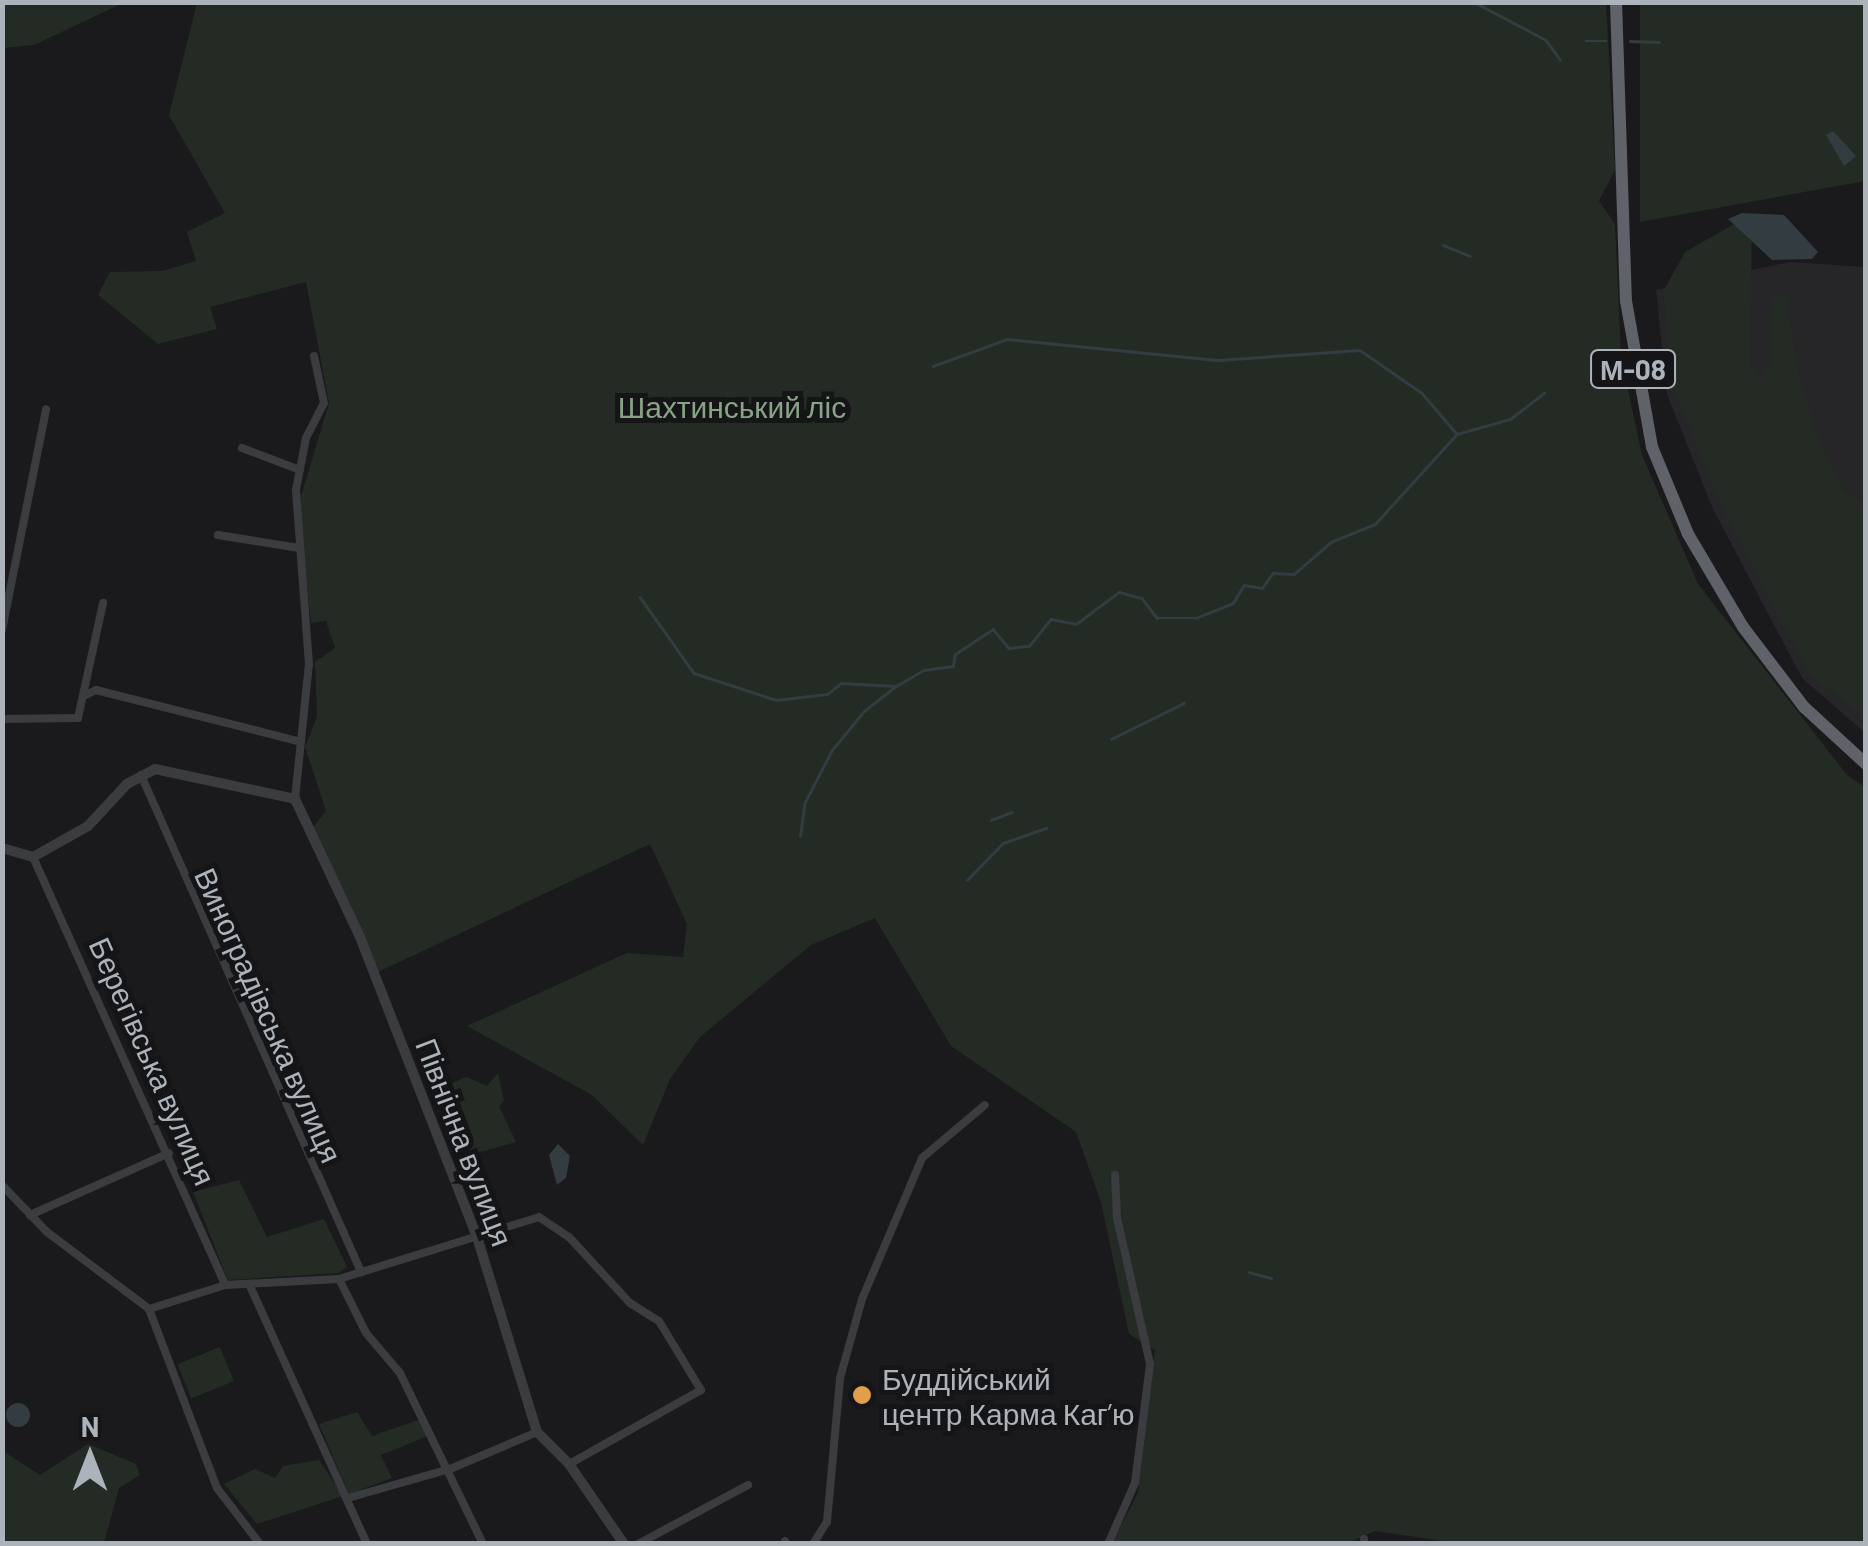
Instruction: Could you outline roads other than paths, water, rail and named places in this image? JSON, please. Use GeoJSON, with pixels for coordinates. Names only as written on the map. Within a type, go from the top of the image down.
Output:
{"type":"FeatureCollection","features":[{"type":"Feature","properties":{"kind":"highway","name":"М-08"},"geometry":{"type":"LineString","coordinates":[[1616,2],[1626,301],[1652,447],[1688,534],[1743,627],[1804,707],[1866,764]]}},
{"type":"Feature","properties":{"kind":"street","name":"Північна вулиця"},"geometry":{"type":"LineString","coordinates":[[314,356],[324,403],[300,470],[299,548],[309,678],[298,741],[296,799],[360,937],[477,1237],[536,1432],[569,1464],[624,1544]]}},
{"type":"Feature","properties":{"kind":"street"},"geometry":{"type":"LineString","coordinates":[[2,630],[46,409]]}},
{"type":"Feature","properties":{"kind":"street"},"geometry":{"type":"LineString","coordinates":[[242,448],[300,470]]}},
{"type":"Feature","properties":{"kind":"street"},"geometry":{"type":"LineString","coordinates":[[218,536],[299,548]]}},
{"type":"Feature","properties":{"kind":"street"},"geometry":{"type":"LineString","coordinates":[[2,719],[66,722],[78,718],[86,695],[102,602]]}},
{"type":"Feature","properties":{"kind":"street"},"geometry":{"type":"LineString","coordinates":[[86,695],[96,690],[298,741]]}},
{"type":"Feature","properties":{"kind":"street"},"geometry":{"type":"LineString","coordinates":[[2,848],[34,858],[88,826],[141,775],[164,768],[252,794],[296,799]]}},
{"type":"Feature","properties":{"kind":"street","name":"Виноградівська вулиця"},"geometry":{"type":"LineString","coordinates":[[141,775],[361,1272]]}},
{"type":"Feature","properties":{"kind":"street","name":"Берегівська вулиця"},"geometry":{"type":"LineString","coordinates":[[34,858],[170,1154],[225,1285]]}},
{"type":"Feature","properties":{"kind":"street"},"geometry":{"type":"LineString","coordinates":[[813,1544],[828,1522],[840,1378],[862,1299],[922,1158],[985,1105]]}},
{"type":"Feature","properties":{"kind":"street"},"geometry":{"type":"LineString","coordinates":[[30,1215],[170,1154]]}},
{"type":"Feature","properties":{"kind":"street"},"geometry":{"type":"LineString","coordinates":[[1108,1544],[1136,1483],[1150,1364],[1117,1217],[1114,1175]]}},
{"type":"Feature","properties":{"kind":"street"},"geometry":{"type":"LineString","coordinates":[[2,1184],[30,1215],[149,1309],[218,1488],[260,1544]]}},
{"type":"Feature","properties":{"kind":"street"},"geometry":{"type":"LineString","coordinates":[[149,1309],[225,1285],[338,1279],[540,1216],[556,1226],[630,1303],[659,1321],[701,1390],[569,1464]]}},
{"type":"Feature","properties":{"kind":"street"},"geometry":{"type":"LineString","coordinates":[[338,1279],[366,1333],[400,1373],[484,1544]]}},
{"type":"Feature","properties":{"kind":"street"},"geometry":{"type":"LineString","coordinates":[[250,1286],[367,1544]]}},
{"type":"Feature","properties":{"kind":"street"},"geometry":{"type":"LineString","coordinates":[[348,1498],[450,1469],[536,1432]]}},
{"type":"Feature","properties":{"kind":"street"},"geometry":{"type":"LineString","coordinates":[[638,1544],[748,1485]]}},
{"type":"Feature","properties":{"kind":"waterway"},"geometry":{"type":"LineString","coordinates":[[1474,2],[1546,40],[1560,59]]}},
{"type":"Feature","properties":{"kind":"waterway"},"geometry":{"type":"LineString","coordinates":[[1586,41],[1606,41]]}},
{"type":"Feature","properties":{"kind":"waterway"},"geometry":{"type":"LineString","coordinates":[[1630,41],[1659,42]]}},
{"type":"Feature","properties":{"kind":"waterway"},"geometry":{"type":"LineString","coordinates":[[1443,245],[1470,256]]}},
{"type":"Feature","properties":{"kind":"waterway"},"geometry":{"type":"LineString","coordinates":[[933,366],[1007,339],[1219,360],[1360,350],[1422,393],[1457,434]]}},
{"type":"Feature","properties":{"kind":"waterway"},"geometry":{"type":"LineString","coordinates":[[640,597],[694,673],[776,700],[827,694],[841,683],[896,686],[924,670],[953,666],[955,654],[993,629],[1009,648],[1029,646],[1051,619],[1076,624],[1119,592],[1142,598],[1157,618],[1196,618],[1233,603],[1244,585],[1262,588],[1273,573],[1294,574],[1331,542],[1375,524],[1457,434],[1510,419],[1544,393]]}},
{"type":"Feature","properties":{"kind":"waterway"},"geometry":{"type":"LineString","coordinates":[[800,836],[805,802],[832,750],[864,711],[896,686]]}},
{"type":"Feature","properties":{"kind":"waterway"},"geometry":{"type":"LineString","coordinates":[[1111,739],[1184,703]]}},
{"type":"Feature","properties":{"kind":"waterway"},"geometry":{"type":"LineString","coordinates":[[991,820],[1012,812]]}},
{"type":"Feature","properties":{"kind":"waterway"},"geometry":{"type":"LineString","coordinates":[[967,880],[1003,843],[1046,828]]}},
{"type":"Feature","properties":{"kind":"waterway"},"geometry":{"type":"LineString","coordinates":[[1249,1272],[1271,1278]]}},
{"type":"Feature","properties":{"kind":"place","name":"Буддійський центр Карма Кагʼю"},"geometry":{"type":"Point","coordinates":[862,1395]}},
{"type":"Feature","properties":{"kind":"park label","name":"Шахтинський ліс"},"geometry":{"type":"Point","coordinates":[732,406]}}]}
